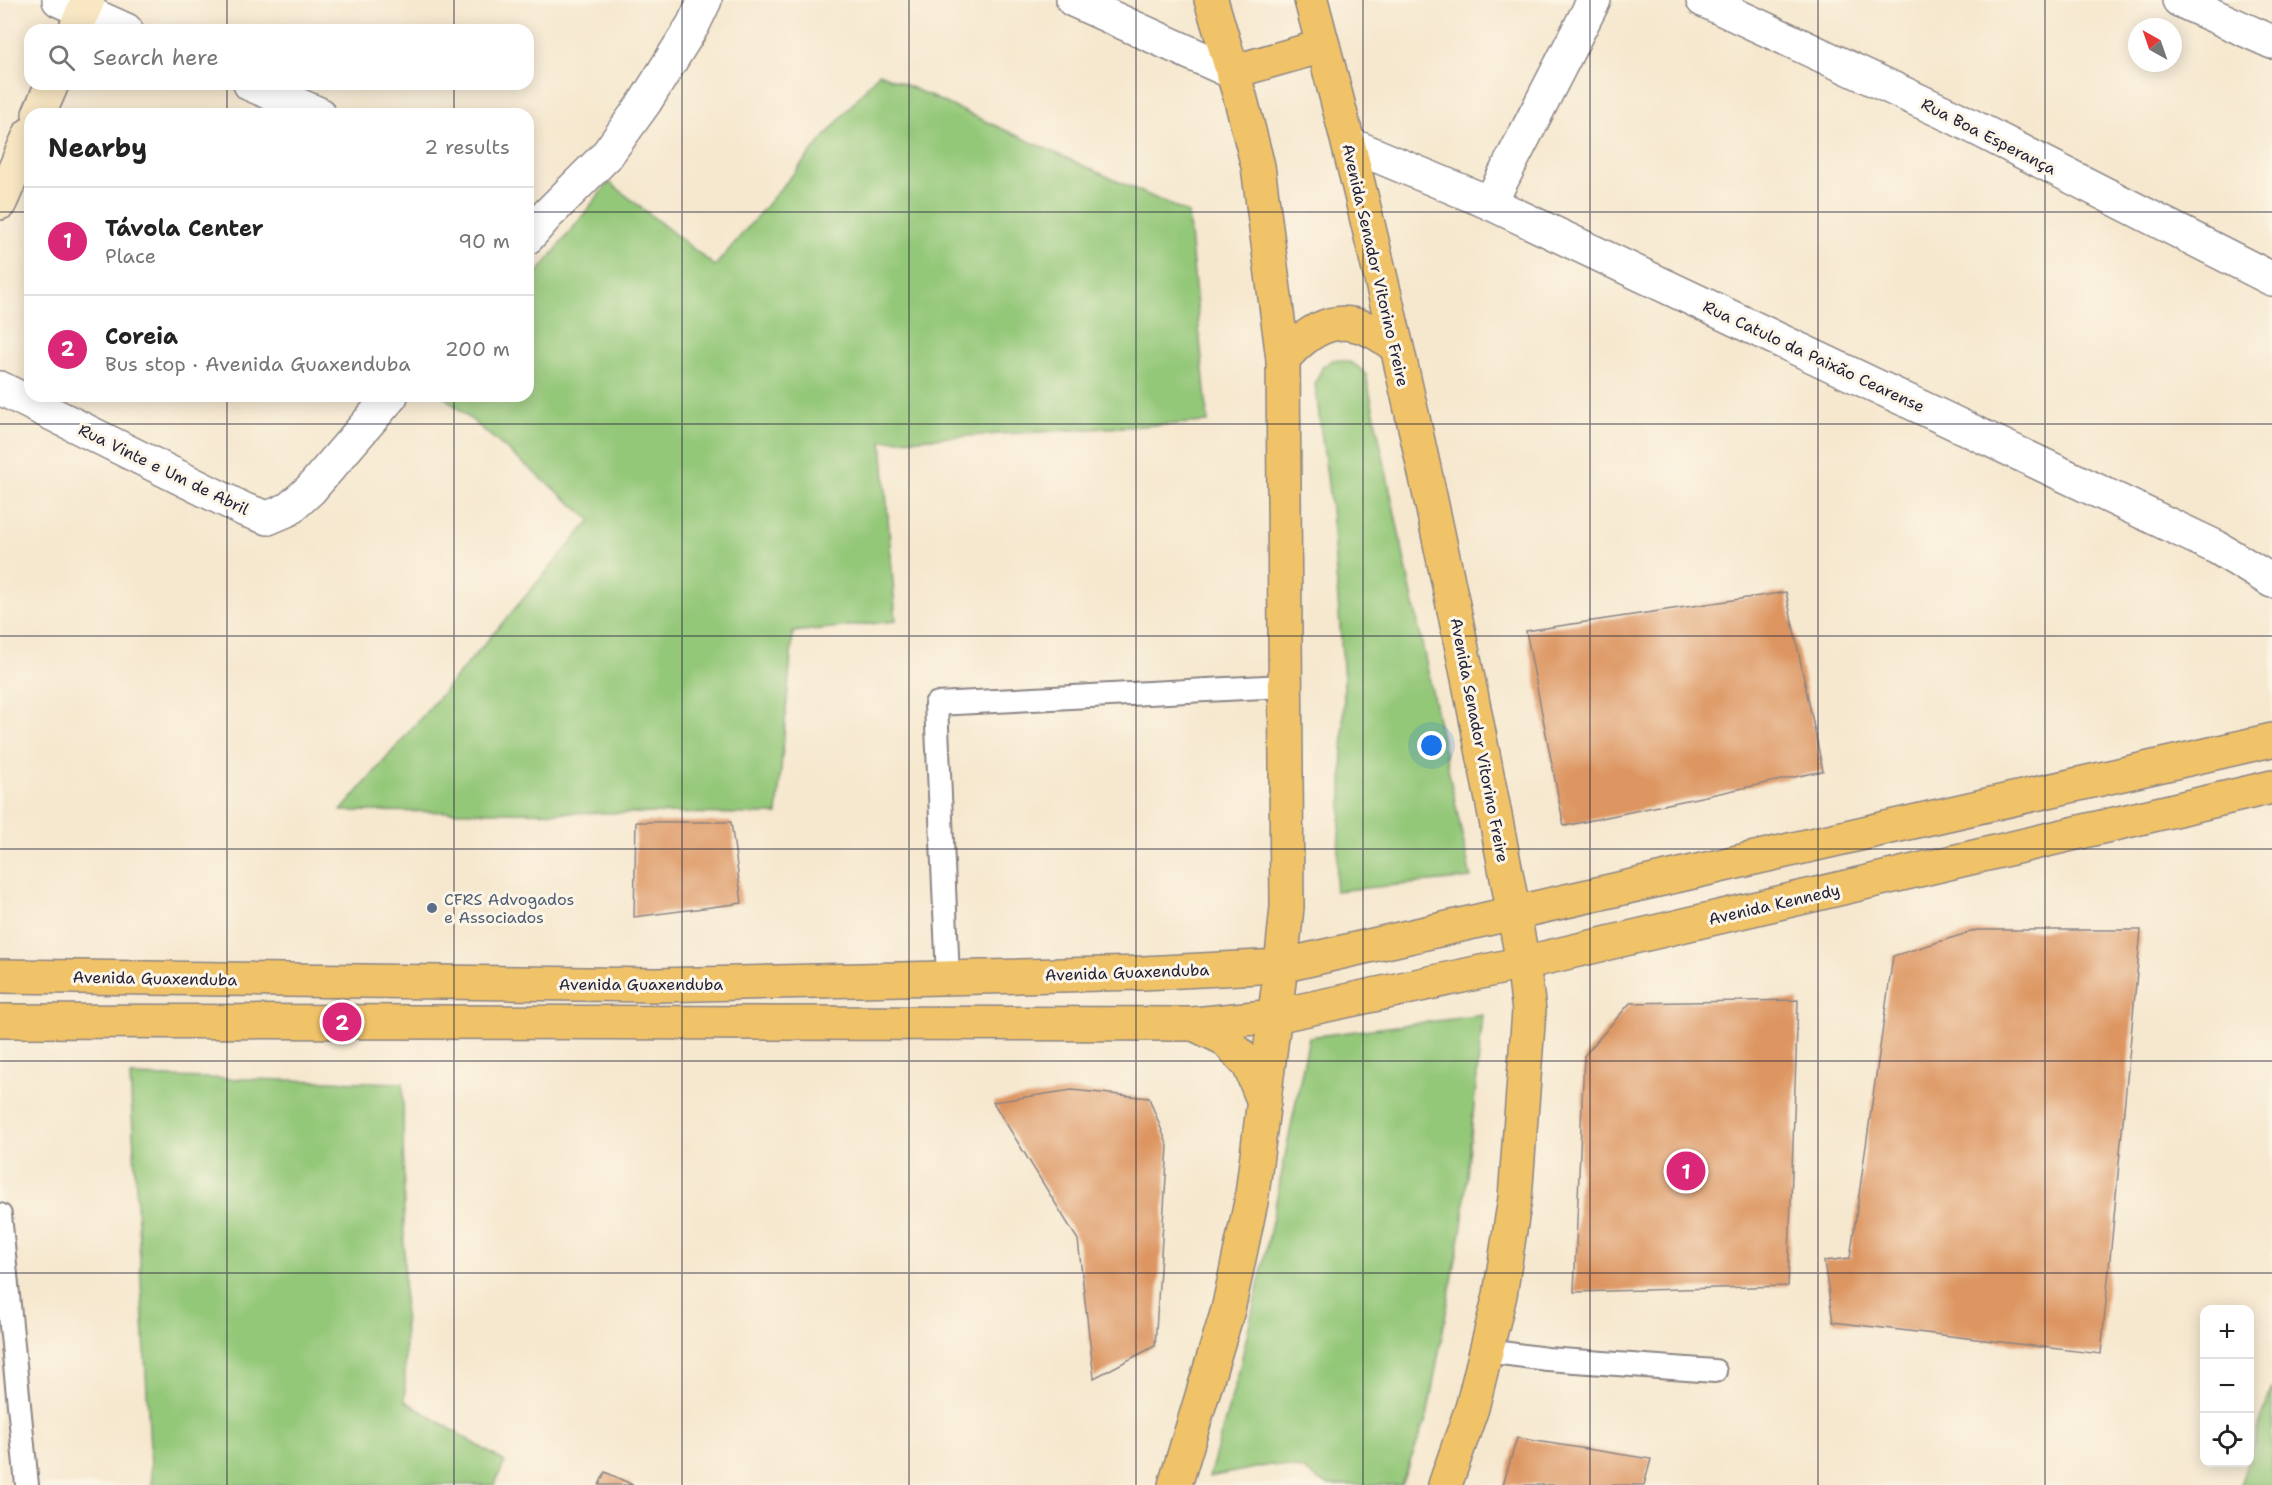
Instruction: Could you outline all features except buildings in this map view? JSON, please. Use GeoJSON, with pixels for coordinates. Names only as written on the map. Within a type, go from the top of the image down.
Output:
{"type":"FeatureCollection","features":[{"type":"Feature","properties":{"kind":"main road"},"geometry":{"type":"LineString","coordinates":[[1175,1485],[1228,1310],[1251,1202],[1287,907],[1283,359],[1258,166],[1210,0]]}},
{"type":"Feature","properties":{"kind":"main road","name":"Avenida Senador Vitorino Freire"},"geometry":{"type":"LineString","coordinates":[[1311,0],[1349,144],[1453,599],[1523,963],[1528,1011],[1515,1198],[1500,1295],[1472,1407],[1444,1485]]}},
{"type":"Feature","properties":{"kind":"main road"},"geometry":{"type":"LineString","coordinates":[[1232,72],[1323,46]]}},
{"type":"Feature","properties":{"kind":"main road"},"geometry":{"type":"LineString","coordinates":[[1283,359],[1297,343],[1311,333],[1339,323],[1353,323],[1367,327],[1395,346]]}},
{"type":"Feature","properties":{"kind":"main road"},"geometry":{"type":"LineString","coordinates":[[1281,966],[2272,740]]}},
{"type":"Feature","properties":{"kind":"main road","name":"Avenida Kennedy"},"geometry":{"type":"LineString","coordinates":[[1275,1016],[1523,963],[2272,787]]}},
{"type":"Feature","properties":{"kind":"main road","name":"Avenida Guaxenduba"},"geometry":{"type":"LineString","coordinates":[[0,976],[656,985],[1143,973],[1281,966]]}},
{"type":"Feature","properties":{"kind":"main road"},"geometry":{"type":"LineString","coordinates":[[0,1021],[1194,1024],[1275,1016]]}},
{"type":"Feature","properties":{"kind":"main road"},"geometry":{"type":"LineString","coordinates":[[1194,1024],[1225,1039],[1250,1065],[1264,1102]]}},
{"type":"Feature","properties":{"kind":"street"},"geometry":{"type":"LineString","coordinates":[[535,219],[577,188],[613,147],[645,102],[693,25],[705,0]]}},
{"type":"Feature","properties":{"kind":"street"},"geometry":{"type":"LineString","coordinates":[[1073,0],[1232,72]]}},
{"type":"Feature","properties":{"kind":"street"},"geometry":{"type":"LineString","coordinates":[[1490,203],[1594,0]]}},
{"type":"Feature","properties":{"kind":"street","name":"Rua Boa Esperança"},"geometry":{"type":"LineString","coordinates":[[1703,0],[1954,117],[2272,279]]}},
{"type":"Feature","properties":{"kind":"street"},"geometry":{"type":"LineString","coordinates":[[2179,0],[2272,42]]}},
{"type":"Feature","properties":{"kind":"street"},"geometry":{"type":"LineString","coordinates":[[77,10],[111,24]]}},
{"type":"Feature","properties":{"kind":"street"},"geometry":{"type":"LineString","coordinates":[[42,108],[49,90]]}},
{"type":"Feature","properties":{"kind":"street"},"geometry":{"type":"LineString","coordinates":[[264,90],[305,108]]}},
{"type":"Feature","properties":{"kind":"street","name":"Rua Catulo da Paixão Cearense"},"geometry":{"type":"LineString","coordinates":[[1349,144],[1490,203],[2216,546],[2272,580]]}},
{"type":"Feature","properties":{"kind":"street"},"geometry":{"type":"LineString","coordinates":[[0,203],[24,148]]}},
{"type":"Feature","properties":{"kind":"street","name":"Rua Vinte e Um de Abril"},"geometry":{"type":"LineString","coordinates":[[0,388],[24,400]]}},
{"type":"Feature","properties":{"kind":"street","name":"Rua Vinte e Um de Abril"},"geometry":{"type":"LineString","coordinates":[[28,402],[245,510],[268,518],[289,509],[310,490],[386,402]]}},
{"type":"Feature","properties":{"kind":"lane"},"geometry":{"type":"LineString","coordinates":[[948,978],[936,704],[1286,686]]}},
{"type":"Feature","properties":{"kind":"lane"},"geometry":{"type":"LineString","coordinates":[[0,1215],[27,1485]]}},
{"type":"Feature","properties":{"kind":"lane"},"geometry":{"type":"LineString","coordinates":[[1486,1351],[1547,1359],[1715,1371]]}},
{"type":"Feature","properties":{"kind":"green space"},"geometry":{"type":"Polygon","coordinates":[[[879,73],[1188,213],[1208,422],[882,441],[896,621],[793,632],[777,814],[341,811],[591,520],[450,402],[534,402],[534,277],[609,182],[715,266],[879,73]]]}},
{"type":"Feature","properties":{"kind":"green space"},"geometry":{"type":"Polygon","coordinates":[[[1333,360],[1351,363],[1366,375],[1471,878],[1335,891],[1342,797],[1344,680],[1331,508],[1315,383],[1323,366],[1333,360]]]}},
{"type":"Feature","properties":{"kind":"green space"},"geometry":{"type":"Polygon","coordinates":[[[1483,1015],[1462,1226],[1427,1417],[1401,1485],[1328,1485],[1302,1469],[1270,1465],[1209,1477],[1239,1371],[1309,1037],[1483,1015]]]}},
{"type":"Feature","properties":{"kind":"green space"},"geometry":{"type":"Polygon","coordinates":[[[130,1076],[403,1083],[405,1401],[505,1462],[494,1485],[152,1485],[130,1076]]]}},
{"type":"Feature","properties":{"kind":"green space"},"geometry":{"type":"Polygon","coordinates":[[[2272,1387],[2272,1485],[2240,1485],[2246,1467],[2254,1467],[2254,1443],[2272,1387]]]}},
{"type":"Feature","properties":{"kind":"place","name":"CFRS Advogados e Associados"},"geometry":{"type":"Point","coordinates":[432,908]}},
{"type":"Feature","properties":{"kind":"place","name":"Coreia"},"geometry":{"type":"Point","coordinates":[342,1022]}},
{"type":"Feature","properties":{"kind":"place","name":"Távola Center"},"geometry":{"type":"Point","coordinates":[1686,1171]}}]}
